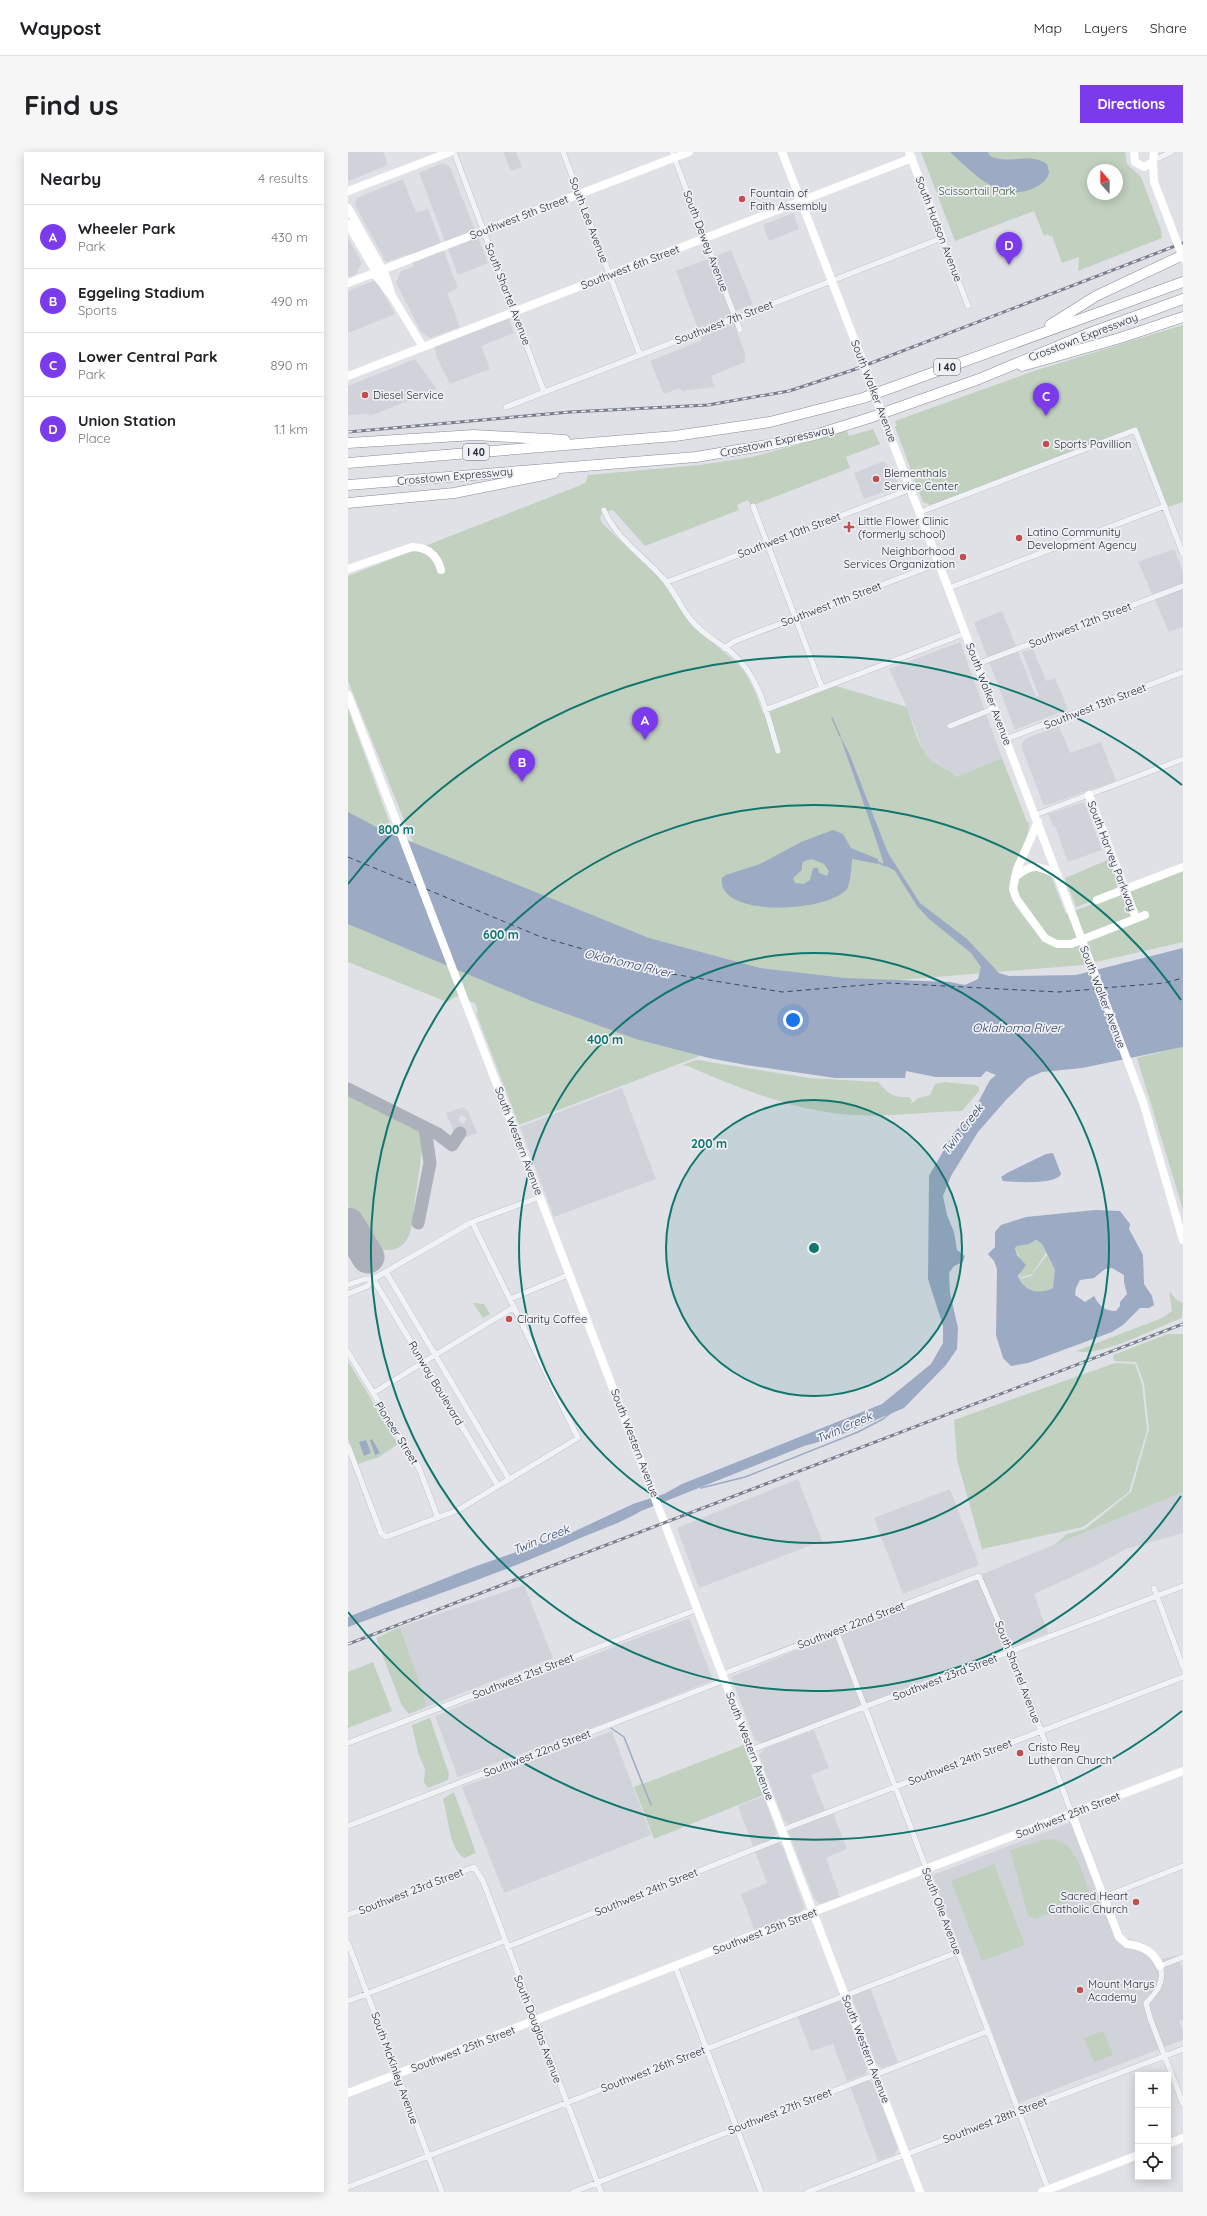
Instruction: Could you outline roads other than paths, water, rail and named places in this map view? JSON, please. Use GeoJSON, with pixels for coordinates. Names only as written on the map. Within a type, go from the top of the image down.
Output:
{"type":"FeatureCollection","features":[{"type":"Feature","properties":{"kind":"highway"},"geometry":{"type":"LineString","coordinates":[[1033,336],[1096,296],[1183,257]]}},
{"type":"Feature","properties":{"kind":"highway","name":"Crosstown Expressway"},"geometry":{"type":"LineString","coordinates":[[348,463],[709,433],[791,418],[863,398],[1183,282]]}},
{"type":"Feature","properties":{"kind":"highway","name":"Crosstown Expressway"},"geometry":{"type":"LineString","coordinates":[[348,485],[696,457],[768,445],[845,426],[979,379],[1087,334],[1183,299]]}},
{"type":"Feature","properties":{"kind":"highway"},"geometry":{"type":"LineString","coordinates":[[979,379],[1120,338],[1183,317]]}},
{"type":"Feature","properties":{"kind":"highway"},"geometry":{"type":"LineString","coordinates":[[348,443],[474,435],[603,442]]}},
{"type":"Feature","properties":{"kind":"highway"},"geometry":{"type":"LineString","coordinates":[[348,503],[454,493],[518,482],[588,466]]}},
{"type":"Feature","properties":{"kind":"main road"},"geometry":{"type":"LineString","coordinates":[[348,191],[450,152]]}},
{"type":"Feature","properties":{"kind":"main road","name":"Southwest 5th Street"},"geometry":{"type":"LineString","coordinates":[[348,283],[579,194],[673,155],[689,152]]}},
{"type":"Feature","properties":{"kind":"main road","name":"South Walker Avenue"},"geometry":{"type":"LineString","coordinates":[[782,152],[978,664],[1143,1102],[1182,1236]]}},
{"type":"Feature","properties":{"kind":"main road"},"geometry":{"type":"LineString","coordinates":[[1134,152],[1134,160],[1154,182],[1183,257]]}},
{"type":"Feature","properties":{"kind":"main road","name":"Southwest 6th Street"},"geometry":{"type":"LineString","coordinates":[[348,376],[801,201],[910,155]]}},
{"type":"Feature","properties":{"kind":"main road","name":"South Hudson Avenue"},"geometry":{"type":"LineString","coordinates":[[910,155],[942,238]]}},
{"type":"Feature","properties":{"kind":"main road"},"geometry":{"type":"LineString","coordinates":[[1140,166],[1148,166],[1154,158]]}},
{"type":"Feature","properties":{"kind":"main road"},"geometry":{"type":"LineString","coordinates":[[1154,158],[1154,182]]}},
{"type":"Feature","properties":{"kind":"main road"},"geometry":{"type":"LineString","coordinates":[[348,208],[383,269],[392,296],[423,347]]}},
{"type":"Feature","properties":{"kind":"main road"},"geometry":{"type":"LineString","coordinates":[[348,224],[373,267],[383,269]]}},
{"type":"Feature","properties":{"kind":"main road"},"geometry":{"type":"LineString","coordinates":[[372,274],[377,276],[392,296]]}},
{"type":"Feature","properties":{"kind":"main road"},"geometry":{"type":"LineString","coordinates":[[349,568],[412,547],[423,548],[432,553],[441,570]]}},
{"type":"Feature","properties":{"kind":"main road","name":"South Western Avenue"},"geometry":{"type":"LineString","coordinates":[[348,695],[662,1513],[920,2192]]}},
{"type":"Feature","properties":{"kind":"main road","name":"South Harvey Parkway"},"geometry":{"type":"LineString","coordinates":[[1089,795],[1136,918]]}},
{"type":"Feature","properties":{"kind":"main road"},"geometry":{"type":"LineString","coordinates":[[1036,819],[1017,869],[1013,888],[1016,898],[1042,934],[1057,944],[1071,944],[1145,915]]}},
{"type":"Feature","properties":{"kind":"main road"},"geometry":{"type":"LineString","coordinates":[[1015,877],[1028,868],[1035,866],[1058,875]]}},
{"type":"Feature","properties":{"kind":"main road"},"geometry":{"type":"LineString","coordinates":[[1097,900],[1183,867]]}},
{"type":"Feature","properties":{"kind":"main road","name":"Southwest 25th Street"},"geometry":{"type":"LineString","coordinates":[[348,2093],[814,1912],[1183,1771]]}},
{"type":"Feature","properties":{"kind":"main road","name":"South Shartel Avenue"},"geometry":{"type":"LineString","coordinates":[[1072,1814],[1104,1897],[1123,1941],[1127,1944],[1141,1946],[1154,1955],[1160,1966]]}},
{"type":"Feature","properties":{"kind":"main road"},"geometry":{"type":"LineString","coordinates":[[1171,2143],[1183,2138]]}},
{"type":"Feature","properties":{"kind":"main road"},"geometry":{"type":"LineString","coordinates":[[1047,2191],[1135,2156]]}},
{"type":"Feature","properties":{"kind":"street","name":"South Shartel Avenue"},"geometry":{"type":"LineString","coordinates":[[454,152],[544,392]]}},
{"type":"Feature","properties":{"kind":"street","name":"South Lee Avenue"},"geometry":{"type":"LineString","coordinates":[[563,152],[640,355]]}},
{"type":"Feature","properties":{"kind":"street"},"geometry":{"type":"LineString","coordinates":[[1154,158],[1172,152]]}},
{"type":"Feature","properties":{"kind":"street","name":"South Dewey Avenue"},"geometry":{"type":"LineString","coordinates":[[673,155],[740,330]]}},
{"type":"Feature","properties":{"kind":"street","name":"Southwest 7th Street"},"geometry":{"type":"LineString","coordinates":[[506,406],[942,238]]}},
{"type":"Feature","properties":{"kind":"street","name":"South Hudson Avenue"},"geometry":{"type":"LineString","coordinates":[[942,238],[968,306]]}},
{"type":"Feature","properties":{"kind":"street"},"geometry":{"type":"LineString","coordinates":[[920,512],[1135,430],[1183,554]]}},
{"type":"Feature","properties":{"kind":"street","name":"Southwest 10th Street"},"geometry":{"type":"LineString","coordinates":[[667,582],[911,489]]}},
{"type":"Feature","properties":{"kind":"street"},"geometry":{"type":"LineString","coordinates":[[753,506],[822,688]]}},
{"type":"Feature","properties":{"kind":"street"},"geometry":{"type":"LineString","coordinates":[[949,588],[1165,506]]}},
{"type":"Feature","properties":{"kind":"street"},"geometry":{"type":"LineString","coordinates":[[604,510],[615,530],[667,582],[691,620],[737,658],[752,677],[765,710],[778,751]]}},
{"type":"Feature","properties":{"kind":"street","name":"Southwest 11th Street"},"geometry":{"type":"LineString","coordinates":[[724,648],[734,641],[939,563]]}},
{"type":"Feature","properties":{"kind":"street","name":"Southwest 12th Street"},"geometry":{"type":"LineString","coordinates":[[978,664],[1183,586]]}},
{"type":"Feature","properties":{"kind":"street"},"geometry":{"type":"LineString","coordinates":[[765,710],[966,633]]}},
{"type":"Feature","properties":{"kind":"street","name":"Southwest 13th Street"},"geometry":{"type":"LineString","coordinates":[[1006,739],[1183,672]]}},
{"type":"Feature","properties":{"kind":"street"},"geometry":{"type":"LineString","coordinates":[[950,726],[994,708]]}},
{"type":"Feature","properties":{"kind":"street"},"geometry":{"type":"LineString","coordinates":[[1036,819],[1089,795],[1183,759]]}},
{"type":"Feature","properties":{"kind":"street"},"geometry":{"type":"LineString","coordinates":[[348,1293],[368,1286],[373,1279],[472,1222],[540,1197]]}},
{"type":"Feature","properties":{"kind":"street"},"geometry":{"type":"LineString","coordinates":[[348,1446],[384,1536],[390,1537],[458,1510],[578,1438],[472,1222]]}},
{"type":"Feature","properties":{"kind":"street","name":"Runway Boulevard"},"geometry":{"type":"LineString","coordinates":[[386,1272],[509,1479]]}},
{"type":"Feature","properties":{"kind":"street"},"geometry":{"type":"LineString","coordinates":[[510,1299],[570,1274]]}},
{"type":"Feature","properties":{"kind":"street"},"geometry":{"type":"LineString","coordinates":[[348,1285],[365,1279],[373,1279]]}},
{"type":"Feature","properties":{"kind":"street","name":"Runway Boulevard"},"geometry":{"type":"LineString","coordinates":[[373,1279],[498,1486]]}},
{"type":"Feature","properties":{"kind":"street"},"geometry":{"type":"LineString","coordinates":[[372,1393],[514,1307]]}},
{"type":"Feature","properties":{"kind":"street","name":"Pioneer Street"},"geometry":{"type":"LineString","coordinates":[[349,1356],[419,1468],[438,1518]]}},
{"type":"Feature","properties":{"kind":"street","name":"South Shartel Avenue"},"geometry":{"type":"LineString","coordinates":[[979,1576],[1011,1651],[1072,1814]]}},
{"type":"Feature","properties":{"kind":"street","name":"Southwest 22nd Street"},"geometry":{"type":"LineString","coordinates":[[348,1826],[637,1716],[724,1677],[836,1630],[979,1576]]}},
{"type":"Feature","properties":{"kind":"street","name":"Southwest 23rd Street"},"geometry":{"type":"LineString","coordinates":[[752,1750],[1183,1586]]}},
{"type":"Feature","properties":{"kind":"street"},"geometry":{"type":"LineString","coordinates":[[1154,1588],[1158,1595],[1183,1668]]}},
{"type":"Feature","properties":{"kind":"street","name":"Southwest 21st Street"},"geometry":{"type":"LineString","coordinates":[[348,1743],[698,1608]]}},
{"type":"Feature","properties":{"kind":"street","name":"South Olie Avenue"},"geometry":{"type":"LineString","coordinates":[[836,1630],[1019,2111],[1047,2191]]}},
{"type":"Feature","properties":{"kind":"street","name":"Southwest 24th Street"},"geometry":{"type":"LineString","coordinates":[[348,2001],[506,1944],[895,1787],[1183,1677]]}},
{"type":"Feature","properties":{"kind":"street"},"geometry":{"type":"LineString","coordinates":[[1104,1897],[1183,1866]]}},
{"type":"Feature","properties":{"kind":"street","name":"Southwest 23rd Street"},"geometry":{"type":"LineString","coordinates":[[348,1915],[474,1867]]}},
{"type":"Feature","properties":{"kind":"street","name":"South Douglas Avenue"},"geometry":{"type":"LineString","coordinates":[[474,1867],[483,1882],[601,2192]]}},
{"type":"Feature","properties":{"kind":"street","name":"South McKinley Avenue"},"geometry":{"type":"LineString","coordinates":[[348,1943],[442,2192]]}},
{"type":"Feature","properties":{"kind":"street","name":"Southwest 26th Street"},"geometry":{"type":"LineString","coordinates":[[348,2187],[845,1994],[958,1952]]}},
{"type":"Feature","properties":{"kind":"street"},"geometry":{"type":"LineString","coordinates":[[1183,1957],[1160,1966],[1162,1982],[1157,1992],[1146,2003],[1150,2018],[1183,2104]]}},
{"type":"Feature","properties":{"kind":"street"},"geometry":{"type":"LineString","coordinates":[[675,1966],[738,2128],[761,2192]]}},
{"type":"Feature","properties":{"kind":"street","name":"Southwest 27th Street"},"geometry":{"type":"LineString","coordinates":[[573,2192],[988,2031]]}},
{"type":"Feature","properties":{"kind":"street","name":"Southwest 28th Street"},"geometry":{"type":"LineString","coordinates":[[807,2192],[1183,2049]]}},
{"type":"Feature","properties":{"kind":"water"},"geometry":{"type":"Polygon","coordinates":[[[950,152],[988,152],[990,156],[997,158],[1033,159],[1047,164],[1049,172],[1045,180],[1032,189],[1020,192],[1008,192],[987,183],[950,152]]]}},
{"type":"Feature","properties":{"kind":"water","name":"Oklahoma River"},"geometry":{"type":"Polygon","coordinates":[[[840,736],[849,753],[888,853],[920,903],[967,939],[999,973],[1009,976],[1076,975],[1183,948],[1183,1047],[1082,1068],[1042,1072],[1028,1078],[1005,1101],[978,1132],[951,1176],[943,1196],[947,1215],[954,1232],[957,1250],[965,1256],[963,1262],[954,1266],[949,1273],[950,1293],[958,1328],[957,1349],[946,1365],[904,1408],[833,1438],[804,1446],[641,1511],[618,1523],[521,1563],[348,1627],[348,1617],[471,1568],[573,1532],[633,1504],[664,1494],[682,1484],[882,1404],[931,1364],[943,1343],[943,1326],[928,1279],[929,1176],[953,1134],[974,1110],[990,1080],[996,1075],[986,1071],[981,1077],[936,1077],[906,1071],[905,1078],[835,1078],[746,1065],[709,1058],[636,1039],[534,1002],[348,924],[348,812],[382,830],[649,938],[760,968],[845,978],[950,982],[965,985],[978,979],[981,967],[971,953],[929,919],[917,906],[895,871],[883,864],[873,830],[840,736]]]}},
{"type":"Feature","properties":{"kind":"water"},"geometry":{"type":"Polygon","coordinates":[[[833,830],[843,834],[851,848],[878,859],[878,864],[852,859],[850,880],[847,889],[836,897],[818,903],[797,907],[775,908],[754,905],[736,900],[725,891],[722,878],[726,875],[760,864],[801,842],[833,830]],[[812,859],[804,861],[802,864],[802,870],[793,878],[795,883],[804,884],[810,880],[813,868],[818,868],[819,873],[827,876],[829,871],[824,864],[812,859]]]}},
{"type":"Feature","properties":{"kind":"water"},"geometry":{"type":"Polygon","coordinates":[[[1053,1153],[1061,1174],[1058,1178],[1035,1182],[1003,1181],[1001,1177],[1007,1173],[1046,1154],[1053,1153]]]}},
{"type":"Feature","properties":{"kind":"water"},"geometry":{"type":"Polygon","coordinates":[[[1095,1210],[1120,1211],[1130,1224],[1129,1229],[1143,1255],[1144,1284],[1152,1296],[1154,1305],[1149,1308],[1140,1308],[1123,1325],[1112,1332],[1028,1363],[1011,1366],[1003,1358],[996,1335],[997,1269],[994,1261],[988,1254],[995,1247],[995,1232],[1001,1225],[1026,1217],[1095,1210]],[[1036,1240],[1029,1244],[1017,1246],[1015,1248],[1017,1255],[1026,1265],[1018,1276],[1024,1286],[1032,1291],[1048,1290],[1053,1288],[1055,1270],[1042,1244],[1036,1240]],[[1112,1268],[1105,1269],[1094,1278],[1080,1280],[1076,1288],[1075,1295],[1085,1302],[1094,1296],[1098,1303],[1103,1307],[1116,1311],[1120,1306],[1120,1302],[1127,1294],[1124,1275],[1112,1268]]]}},
{"type":"Feature","properties":{"kind":"water"},"geometry":{"type":"Polygon","coordinates":[[[372,1439],[380,1453],[375,1455],[370,1440],[372,1439]]]}},
{"type":"Feature","properties":{"kind":"water"},"geometry":{"type":"Polygon","coordinates":[[[366,1440],[371,1453],[364,1456],[359,1442],[366,1440]]]}},
{"type":"Feature","properties":{"kind":"waterway"},"geometry":{"type":"LineString","coordinates":[[832,718],[840,736]]}},
{"type":"Feature","properties":{"kind":"waterway"},"geometry":{"type":"LineString","coordinates":[[878,862],[885,866]]}},
{"type":"Feature","properties":{"kind":"waterway","name":"Twin Creek"},"geometry":{"type":"LineString","coordinates":[[701,1488],[745,1477],[858,1432],[883,1419],[892,1412]]}},
{"type":"Feature","properties":{"kind":"waterway"},"geometry":{"type":"LineString","coordinates":[[611,1728],[624,1737],[651,1805]]}},
{"type":"Feature","properties":{"kind":"railway"},"geometry":{"type":"LineString","coordinates":[[348,432],[570,412],[708,405],[789,391],[853,370],[1183,243]]}},
{"type":"Feature","properties":{"kind":"railway"},"geometry":{"type":"LineString","coordinates":[[348,1644],[1183,1324]]}},
{"type":"Feature","properties":{"kind":"place","name":"Fountain of Faith Assembly"},"geometry":{"type":"Point","coordinates":[742,199]}},
{"type":"Feature","properties":{"kind":"place","name":"Union Station"},"geometry":{"type":"Point","coordinates":[1009,265]}},
{"type":"Feature","properties":{"kind":"place","name":"Diesel Service"},"geometry":{"type":"Point","coordinates":[365,395]}},
{"type":"Feature","properties":{"kind":"place","name":"Lower Central Park"},"geometry":{"type":"Point","coordinates":[1046,416]}},
{"type":"Feature","properties":{"kind":"place","name":"Sports Pavillion"},"geometry":{"type":"Point","coordinates":[1046,444]}},
{"type":"Feature","properties":{"kind":"place","name":"Blementhals Service Center"},"geometry":{"type":"Point","coordinates":[876,479]}},
{"type":"Feature","properties":{"kind":"place","name":"Little Flower Clinic (formerly school)"},"geometry":{"type":"Point","coordinates":[849,527]}},
{"type":"Feature","properties":{"kind":"place","name":"Latino Community Development Agency"},"geometry":{"type":"Point","coordinates":[1019,538]}},
{"type":"Feature","properties":{"kind":"place","name":"Neighborhood Services Organization"},"geometry":{"type":"Point","coordinates":[963,557]}},
{"type":"Feature","properties":{"kind":"place","name":"Wheeler Park"},"geometry":{"type":"Point","coordinates":[645,740]}},
{"type":"Feature","properties":{"kind":"place","name":"Eggeling Stadium"},"geometry":{"type":"Point","coordinates":[522,782]}},
{"type":"Feature","properties":{"kind":"place","name":"Clarity Coffee"},"geometry":{"type":"Point","coordinates":[509,1319]}},
{"type":"Feature","properties":{"kind":"place","name":"Cristo Rey Lutheran Church"},"geometry":{"type":"Point","coordinates":[1020,1753]}},
{"type":"Feature","properties":{"kind":"place","name":"Sacred Heart Catholic Church"},"geometry":{"type":"Point","coordinates":[1136,1902]}},
{"type":"Feature","properties":{"kind":"place","name":"Mount Marys Academy"},"geometry":{"type":"Point","coordinates":[1080,1990]}},
{"type":"Feature","properties":{"kind":"park label","name":"Scissortail Park"},"geometry":{"type":"Point","coordinates":[977,191]}}]}
